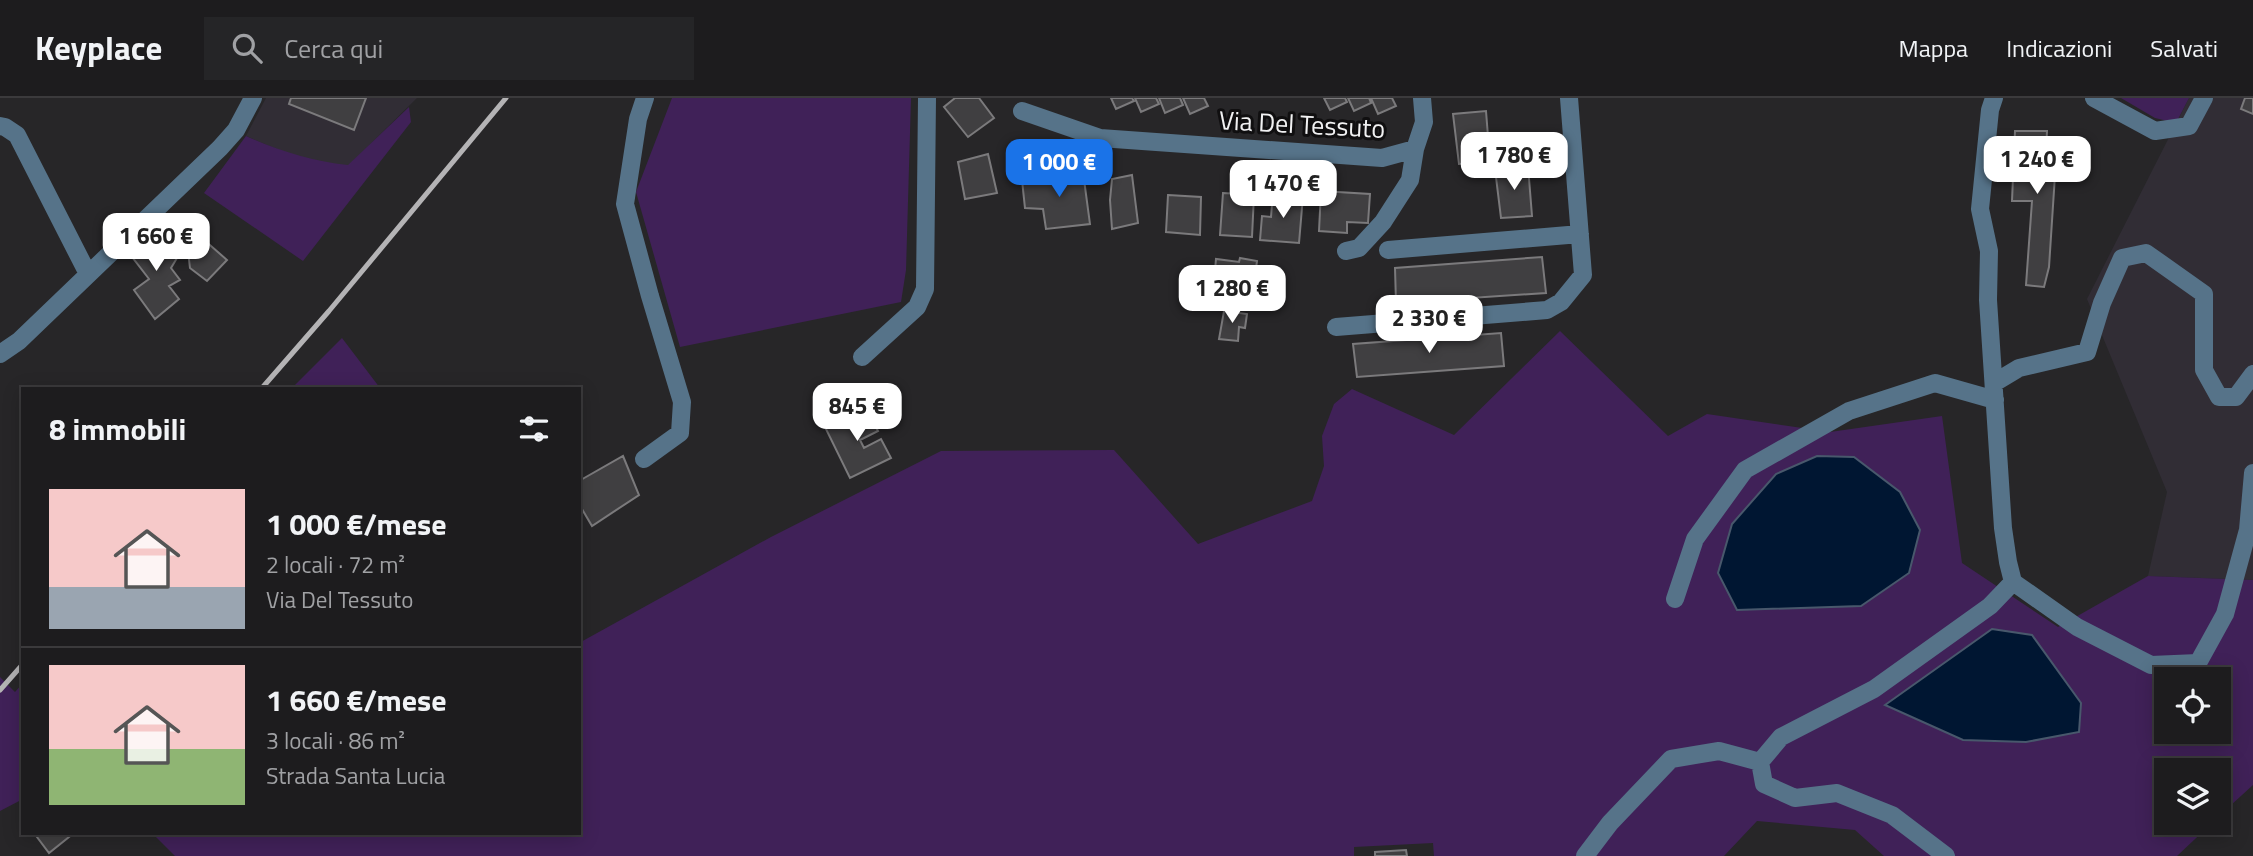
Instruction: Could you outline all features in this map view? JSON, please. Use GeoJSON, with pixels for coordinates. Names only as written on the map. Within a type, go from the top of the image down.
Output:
{"type":"FeatureCollection","features":[{"type":"Feature","properties":{"kind":"street"},"geometry":{"type":"LineString","coordinates":[[0,354],[19,341],[220,148],[236,130],[253,98]]}},
{"type":"Feature","properties":{"kind":"street"},"geometry":{"type":"LineString","coordinates":[[644,458],[680,433],[682,402],[625,204],[638,119],[645,98]]}},
{"type":"Feature","properties":{"kind":"street"},"geometry":{"type":"LineString","coordinates":[[862,357],[917,307],[925,289],[927,98]]}},
{"type":"Feature","properties":{"kind":"street"},"geometry":{"type":"LineString","coordinates":[[1346,251],[1359,248],[1383,222],[1410,180],[1415,149],[1424,122],[1422,98]]}},
{"type":"Feature","properties":{"kind":"street"},"geometry":{"type":"LineString","coordinates":[[1336,327],[1547,310],[1561,302],[1583,275],[1569,98]]}},
{"type":"Feature","properties":{"kind":"street"},"geometry":{"type":"LineString","coordinates":[[1994,98],[1990,110],[1980,209],[1989,251],[1988,300],[2003,528],[2007,562],[2013,582],[2077,627],[2151,665],[2198,663],[2225,614],[2248,530],[2253,473]]}},
{"type":"Feature","properties":{"kind":"street"},"geometry":{"type":"LineString","coordinates":[[2094,98],[2155,131],[2189,127],[2204,98]]}},
{"type":"Feature","properties":{"kind":"street","name":"Via Del Tessuto"},"geometry":{"type":"LineString","coordinates":[[1021,111],[1100,138],[1382,158],[1415,149]]}},
{"type":"Feature","properties":{"kind":"street"},"geometry":{"type":"LineString","coordinates":[[0,127],[5,127],[17,135],[88,274]]}},
{"type":"Feature","properties":{"kind":"street"},"geometry":{"type":"LineString","coordinates":[[1388,250],[1580,234]]}},
{"type":"Feature","properties":{"kind":"street"},"geometry":{"type":"LineString","coordinates":[[1995,392],[2019,368],[2087,352],[2102,303],[2122,258],[2146,253],[2204,294],[2204,370],[2220,397],[2236,397],[2253,374]]}},
{"type":"Feature","properties":{"kind":"street"},"geometry":{"type":"LineString","coordinates":[[1675,599],[1695,539],[1745,470],[1849,411],[1935,383],[1995,392]]}},
{"type":"Feature","properties":{"kind":"street"},"geometry":{"type":"LineString","coordinates":[[1760,762],[1781,737],[1874,689],[1990,606],[2013,582]]}},
{"type":"Feature","properties":{"kind":"street"},"geometry":{"type":"LineString","coordinates":[[1584,856],[1671,759],[1719,751],[1760,762]]}},
{"type":"Feature","properties":{"kind":"street"},"geometry":{"type":"LineString","coordinates":[[1760,762],[1765,784],[1796,799],[1837,793],[1892,815],[1946,856]]}},
{"type":"Feature","properties":{"kind":"shaded area"},"geometry":{"type":"Polygon","coordinates":[[[266,98],[417,98],[348,166],[291,155],[246,136],[266,98]]]}},
{"type":"Feature","properties":{"kind":"shaded area"},"geometry":{"type":"Polygon","coordinates":[[[672,98],[911,98],[906,270],[901,302],[680,347],[636,192],[672,98]]]}},
{"type":"Feature","properties":{"kind":"shaded area"},"geometry":{"type":"Polygon","coordinates":[[[2121,98],[2189,98],[2176,123],[2155,118],[2121,98]]]}},
{"type":"Feature","properties":{"kind":"shaded area"},"geometry":{"type":"Polygon","coordinates":[[[2189,98],[2253,98],[2253,580],[2148,576],[2167,492],[2087,299],[2189,98]]]}},
{"type":"Feature","properties":{"kind":"shaded area"},"geometry":{"type":"Polygon","coordinates":[[[409,107],[411,122],[303,261],[204,193],[246,136],[296,155],[348,165],[409,107]]]}},
{"type":"Feature","properties":{"kind":"shaded area"},"geometry":{"type":"Polygon","coordinates":[[[1560,331],[1668,436],[1707,414],[1830,432],[1942,416],[1962,563],[2058,627],[2148,576],[2253,580],[2253,785],[2231,805],[2231,758],[2154,758],[2154,835],[2199,835],[2177,856],[1884,856],[1855,830],[1757,821],[1724,856],[1434,856],[1433,843],[1354,847],[1354,856],[175,856],[154,835],[581,835],[581,642],[771,537],[941,451],[1114,450],[1198,544],[1312,501],[1324,466],[1322,436],[1334,404],[1352,389],[1454,435],[1560,331]]]}},
{"type":"Feature","properties":{"kind":"shaded area"},"geometry":{"type":"Polygon","coordinates":[[[342,338],[379,387],[293,387],[342,338]]]}},
{"type":"Feature","properties":{"kind":"shaded area"},"geometry":{"type":"Polygon","coordinates":[[[0,677],[15,692],[21,685],[21,800],[0,811],[0,677]]]}},
{"type":"Feature","properties":{"kind":"water"},"geometry":{"type":"Polygon","coordinates":[[[1817,456],[1854,457],[1900,492],[1920,530],[1909,573],[1861,606],[1737,610],[1718,573],[1732,524],[1776,474],[1817,456]]]}},
{"type":"Feature","properties":{"kind":"water"},"geometry":{"type":"Polygon","coordinates":[[[1992,629],[2032,635],[2081,703],[2079,732],[2026,742],[1963,740],[1885,705],[1992,629]]]}},
{"type":"Feature","properties":{"kind":"building"},"geometry":{"type":"Polygon","coordinates":[[[291,98],[366,98],[354,130],[289,104],[291,98]]]}},
{"type":"Feature","properties":{"kind":"building"},"geometry":{"type":"Polygon","coordinates":[[[955,98],[979,98],[994,118],[968,137],[944,107],[955,98]]]}},
{"type":"Feature","properties":{"kind":"building"},"geometry":{"type":"Polygon","coordinates":[[[1111,98],[1132,98],[1134,101],[1116,109],[1111,98]]]}},
{"type":"Feature","properties":{"kind":"building"},"geometry":{"type":"Polygon","coordinates":[[[1135,98],[1156,98],[1159,104],[1141,112],[1135,98]]]}},
{"type":"Feature","properties":{"kind":"building"},"geometry":{"type":"Polygon","coordinates":[[[1159,98],[1180,98],[1183,105],[1165,113],[1159,98]]]}},
{"type":"Feature","properties":{"kind":"building"},"geometry":{"type":"Polygon","coordinates":[[[1183,98],[1204,98],[1208,106],[1190,114],[1183,98]]]}},
{"type":"Feature","properties":{"kind":"building"},"geometry":{"type":"Polygon","coordinates":[[[1324,98],[1345,98],[1347,102],[1330,110],[1324,98]]]}},
{"type":"Feature","properties":{"kind":"building"},"geometry":{"type":"Polygon","coordinates":[[[1348,98],[1369,98],[1371,103],[1354,111],[1348,98]]]}},
{"type":"Feature","properties":{"kind":"building"},"geometry":{"type":"Polygon","coordinates":[[[1371,98],[1392,98],[1396,106],[1378,114],[1371,98]]]}},
{"type":"Feature","properties":{"kind":"building"},"geometry":{"type":"Polygon","coordinates":[[[2245,98],[2253,98],[2253,114],[2241,109],[2245,98]]]}},
{"type":"Feature","properties":{"kind":"building"},"geometry":{"type":"Polygon","coordinates":[[[1486,111],[1490,162],[1459,164],[1453,114],[1486,111]]]}},
{"type":"Feature","properties":{"kind":"building"},"geometry":{"type":"Polygon","coordinates":[[[2015,131],[2047,131],[2046,152],[2065,152],[2064,173],[2055,175],[2049,267],[2044,287],[2026,285],[2032,201],[2012,201],[2015,131]]]}},
{"type":"Feature","properties":{"kind":"building"},"geometry":{"type":"Polygon","coordinates":[[[988,154],[997,193],[965,199],[958,162],[988,154]]]}},
{"type":"Feature","properties":{"kind":"building"},"geometry":{"type":"Polygon","coordinates":[[[1528,166],[1532,216],[1501,218],[1495,169],[1528,166]]]}},
{"type":"Feature","properties":{"kind":"building"},"geometry":{"type":"Polygon","coordinates":[[[1083,172],[1090,224],[1046,229],[1043,209],[1025,208],[1022,180],[1083,172]]]}},
{"type":"Feature","properties":{"kind":"building"},"geometry":{"type":"Polygon","coordinates":[[[1132,175],[1138,223],[1112,229],[1112,179],[1132,175]]]}},
{"type":"Feature","properties":{"kind":"building"},"geometry":{"type":"Polygon","coordinates":[[[1321,191],[1370,194],[1368,223],[1347,222],[1347,233],[1319,231],[1321,191]]]}},
{"type":"Feature","properties":{"kind":"building"},"geometry":{"type":"Polygon","coordinates":[[[1223,193],[1254,195],[1252,237],[1220,235],[1223,193]]]}},
{"type":"Feature","properties":{"kind":"building"},"geometry":{"type":"Polygon","coordinates":[[[1273,193],[1303,196],[1299,243],[1260,240],[1262,216],[1271,217],[1273,193]]]}},
{"type":"Feature","properties":{"kind":"building"},"geometry":{"type":"Polygon","coordinates":[[[1168,195],[1201,197],[1200,235],[1166,232],[1168,195]]]}},
{"type":"Feature","properties":{"kind":"building"},"geometry":{"type":"Polygon","coordinates":[[[153,229],[180,253],[171,268],[180,280],[169,286],[179,299],[155,319],[134,290],[149,279],[129,253],[153,229]]]}},
{"type":"Feature","properties":{"kind":"building"},"geometry":{"type":"Polygon","coordinates":[[[203,239],[227,260],[207,281],[190,268],[188,251],[203,239]]]}},
{"type":"Feature","properties":{"kind":"building"},"geometry":{"type":"Polygon","coordinates":[[[1542,257],[1546,293],[1396,303],[1395,268],[1542,257]]]}},
{"type":"Feature","properties":{"kind":"building"},"geometry":{"type":"Polygon","coordinates":[[[1240,258],[1257,261],[1253,291],[1244,291],[1243,297],[1213,293],[1216,259],[1239,262],[1240,258]]]}},
{"type":"Feature","properties":{"kind":"building"},"geometry":{"type":"Polygon","coordinates":[[[1224,311],[1247,314],[1245,328],[1239,327],[1238,341],[1219,339],[1224,311]]]}},
{"type":"Feature","properties":{"kind":"building"},"geometry":{"type":"Polygon","coordinates":[[[1501,333],[1504,366],[1357,377],[1353,344],[1501,333]]]}},
{"type":"Feature","properties":{"kind":"building"},"geometry":{"type":"Polygon","coordinates":[[[866,407],[878,431],[860,440],[864,448],[881,439],[891,458],[850,478],[825,427],[866,407]]]}},
{"type":"Feature","properties":{"kind":"building"},"geometry":{"type":"Polygon","coordinates":[[[623,456],[639,495],[592,526],[581,507],[581,480],[623,456]]]}},
{"type":"Feature","properties":{"kind":"building"},"geometry":{"type":"Polygon","coordinates":[[[36,835],[72,835],[49,853],[36,835]]]}},
{"type":"Feature","properties":{"kind":"building"},"geometry":{"type":"Polygon","coordinates":[[[1406,850],[1407,856],[1375,856],[1375,852],[1406,850]]]}},
{"type":"Feature","properties":{"kind":"railway"},"geometry":{"type":"LineString","coordinates":[[263,387],[506,98]]}},
{"type":"Feature","properties":{"kind":"railway"},"geometry":{"type":"LineString","coordinates":[[0,690],[21,666]]}}]}
